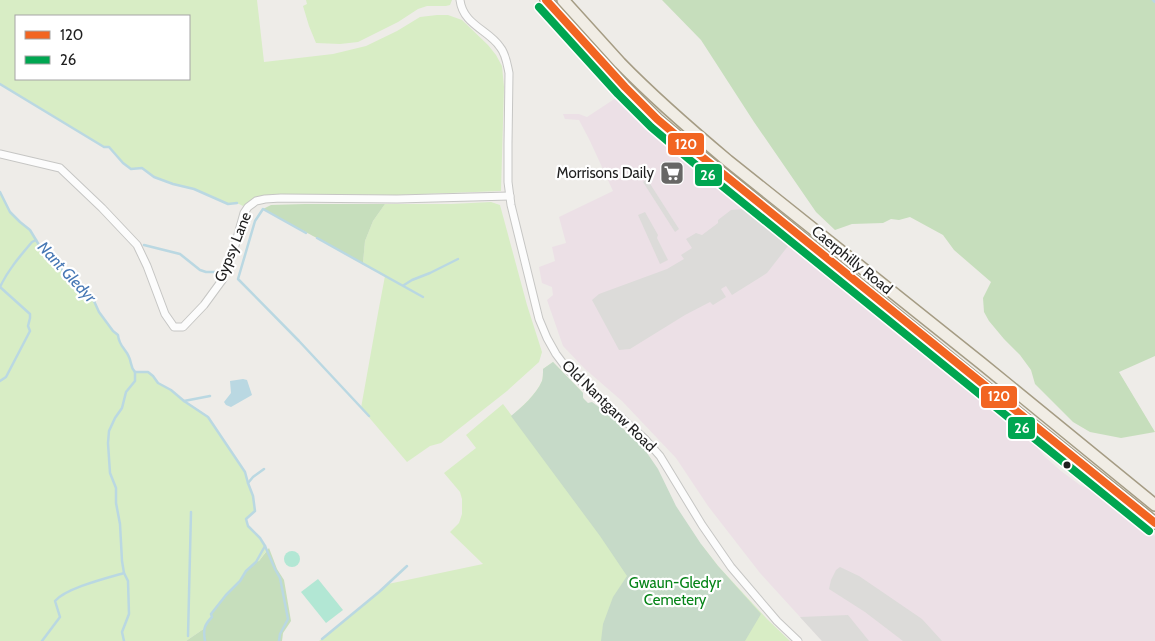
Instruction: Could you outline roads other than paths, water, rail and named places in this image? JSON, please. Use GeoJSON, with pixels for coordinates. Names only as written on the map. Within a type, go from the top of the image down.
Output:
{"type":"FeatureCollection","features":[{"type":"Feature","properties":{"kind":"main road","name":"Caerphilly Road"},"geometry":{"type":"LineString","coordinates":[[546,0],[625,87],[657,119],[1155,523]]}},
{"type":"Feature","properties":{"kind":"main road","name":"Caerphilly Road"},"geometry":{"type":"LineString","coordinates":[[564,0],[620,63],[696,134],[1155,505]]}},
{"type":"Feature","properties":{"kind":"street","name":"Old Nantgarw Road"},"geometry":{"type":"LineString","coordinates":[[460,0],[469,19],[500,45],[508,64],[510,196],[514,220],[542,328],[552,347],[568,370],[644,438],[660,456],[702,525],[732,568],[771,614],[798,641]]}},
{"type":"Feature","properties":{"kind":"street","name":"Gypsy Lane"},"geometry":{"type":"LineString","coordinates":[[0,154],[60,168],[102,208],[137,245],[165,314],[174,327],[184,327],[204,305],[223,279],[244,213],[256,201],[281,198],[397,200],[510,196]]}},
{"type":"Feature","properties":{"kind":"water"},"geometry":{"type":"Polygon","coordinates":[[[247,380],[252,395],[231,407],[226,405],[224,402],[231,393],[230,381],[247,380]]]}},
{"type":"Feature","properties":{"kind":"waterway"},"geometry":{"type":"LineString","coordinates":[[0,84],[104,147],[109,147],[131,169],[142,168],[154,177],[194,189],[228,204],[237,203]]}},
{"type":"Feature","properties":{"kind":"waterway","name":"Nant Gledyr"},"geometry":{"type":"LineString","coordinates":[[0,192],[10,212],[30,230],[42,250],[59,263],[65,276],[80,283],[94,301],[99,312],[118,335],[135,372],[148,372],[158,383],[171,390],[208,417],[245,472],[253,496],[255,511],[246,519],[248,526],[265,546],[280,578],[288,619],[280,634],[279,641]]}},
{"type":"Feature","properties":{"kind":"waterway"},"geometry":{"type":"LineString","coordinates":[[306,233],[263,209],[255,221],[238,279],[369,416]]}},
{"type":"Feature","properties":{"kind":"waterway"},"geometry":{"type":"LineString","coordinates":[[317,238],[423,297]]}},
{"type":"Feature","properties":{"kind":"waterway"},"geometry":{"type":"LineString","coordinates":[[0,287],[15,263],[32,242],[36,240]]}},
{"type":"Feature","properties":{"kind":"waterway"},"geometry":{"type":"LineString","coordinates":[[144,245],[180,254],[200,270],[220,272]]}},
{"type":"Feature","properties":{"kind":"waterway"},"geometry":{"type":"LineString","coordinates":[[404,285],[458,259]]}},
{"type":"Feature","properties":{"kind":"waterway"},"geometry":{"type":"LineString","coordinates":[[0,287],[30,314],[28,326],[30,331],[6,377],[0,381]]}},
{"type":"Feature","properties":{"kind":"waterway"},"geometry":{"type":"LineString","coordinates":[[124,641],[122,632],[129,614],[128,581],[124,573],[122,561],[116,488],[110,473],[108,443],[109,431],[122,408],[126,392],[135,381],[135,372]]}},
{"type":"Feature","properties":{"kind":"waterway"},"geometry":{"type":"LineString","coordinates":[[184,401],[210,396]]}},
{"type":"Feature","properties":{"kind":"waterway"},"geometry":{"type":"LineString","coordinates":[[248,483],[264,469]]}},
{"type":"Feature","properties":{"kind":"waterway"},"geometry":{"type":"LineString","coordinates":[[188,636],[191,512]]}},
{"type":"Feature","properties":{"kind":"waterway"},"geometry":{"type":"LineString","coordinates":[[205,641],[205,628],[212,617],[211,614],[240,581],[246,571],[256,562],[265,546]]}},
{"type":"Feature","properties":{"kind":"waterway"},"geometry":{"type":"LineString","coordinates":[[322,639],[407,566]]}},
{"type":"Feature","properties":{"kind":"waterway"},"geometry":{"type":"LineString","coordinates":[[42,641],[60,617],[55,601],[60,596],[87,584],[124,573]]}},
{"type":"Feature","properties":{"kind":"place","name":"Morrisons Daily"},"geometry":{"type":"Point","coordinates":[672,173]}},
{"type":"Feature","properties":{"kind":"park label","name":"Gwaun-Gledyr Cemetery"},"geometry":{"type":"Point","coordinates":[675,592]}}]}
